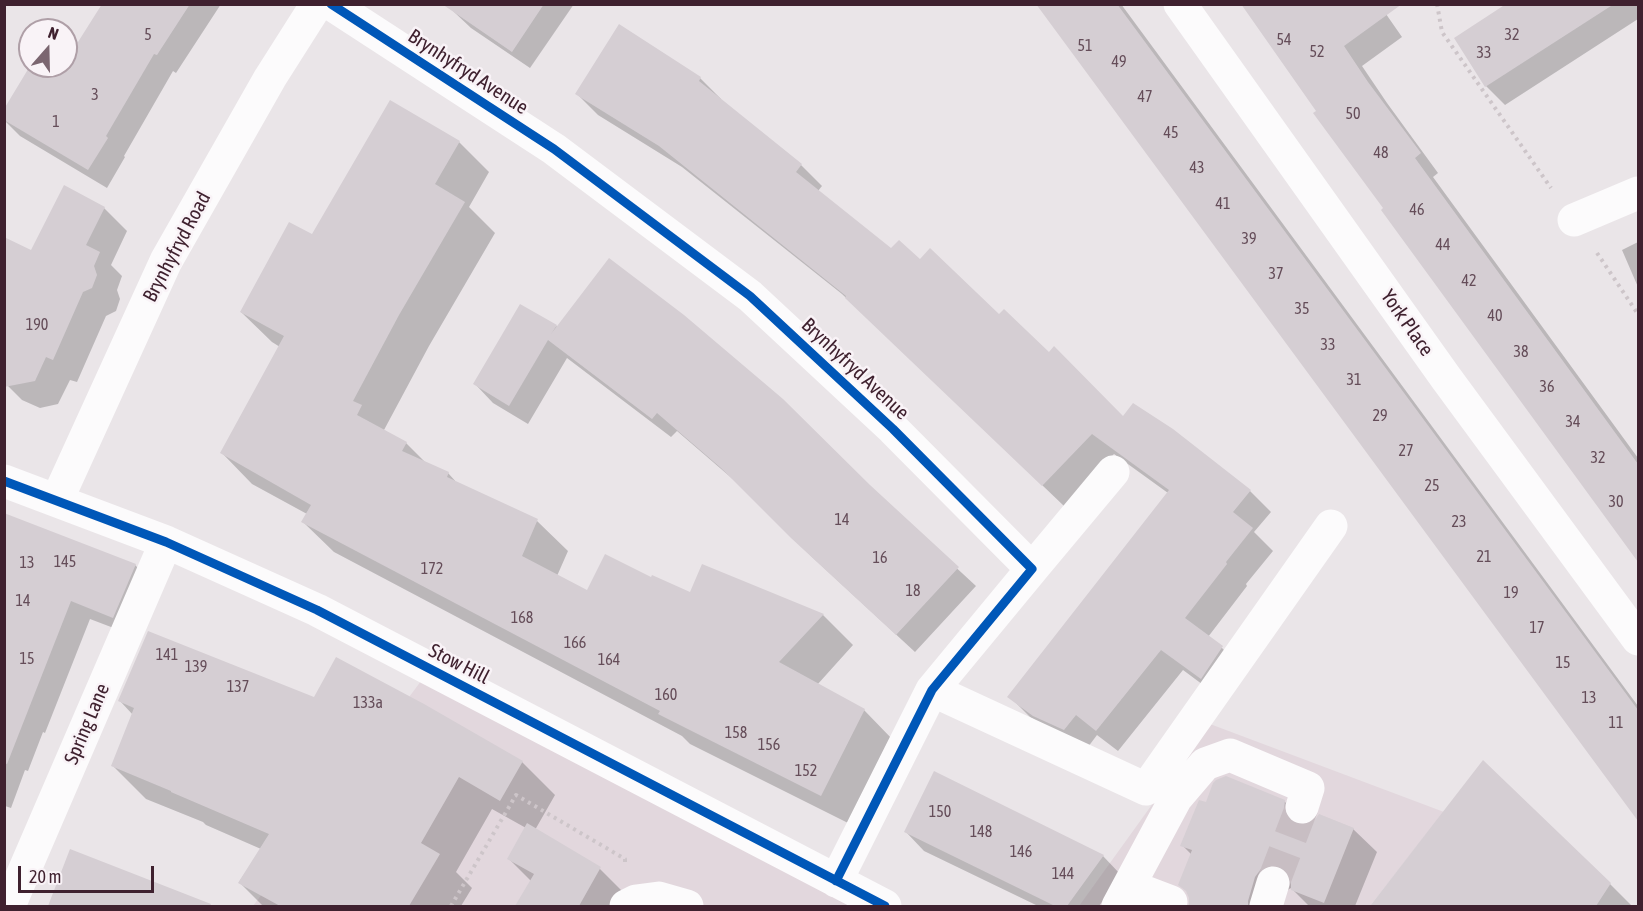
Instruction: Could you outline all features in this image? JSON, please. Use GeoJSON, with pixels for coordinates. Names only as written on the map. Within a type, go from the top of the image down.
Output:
{"type":"FeatureCollection","features":[{"type":"Feature","properties":{"kind":"street","name":"Brynhyfryd Road"},"geometry":{"type":"LineString","coordinates":[[57,500],[166,261],[270,78],[317,4]]}},
{"type":"Feature","properties":{"kind":"street","name":"Brynhyfryd Avenue"},"geometry":{"type":"LineString","coordinates":[[331,4],[554,149],[750,296],[893,429],[1032,568]]}},
{"type":"Feature","properties":{"kind":"street","name":"York Place"},"geometry":{"type":"LineString","coordinates":[[1180,4],[1446,378],[1638,639]]}},
{"type":"Feature","properties":{"kind":"street"},"geometry":{"type":"LineString","coordinates":[[1574,220],[1638,194]]}},
{"type":"Feature","properties":{"kind":"street"},"geometry":{"type":"LineString","coordinates":[[836,881],[932,690],[1113,472]]}},
{"type":"Feature","properties":{"kind":"street","name":"Stow Hill"},"geometry":{"type":"LineString","coordinates":[[4,481],[166,542],[316,610],[885,906]]}},
{"type":"Feature","properties":{"kind":"street"},"geometry":{"type":"LineString","coordinates":[[932,690],[1146,789],[1331,526]]}},
{"type":"Feature","properties":{"kind":"street","name":"Spring Lane"},"geometry":{"type":"LineString","coordinates":[[9,906],[166,542]]}},
{"type":"Feature","properties":{"kind":"street"},"geometry":{"type":"LineString","coordinates":[[1171,902],[1124,896],[1176,798],[1205,764],[1230,755],[1308,788],[1302,807]]}},
{"type":"Feature","properties":{"kind":"street"},"geometry":{"type":"LineString","coordinates":[[631,904],[659,898],[687,906]]}},
{"type":"Feature","properties":{"kind":"path"},"geometry":{"type":"LineString","coordinates":[[1437,4],[1442,32],[1638,314]]}},
{"type":"Feature","properties":{"kind":"path"},"geometry":{"type":"LineString","coordinates":[[451,906],[516,795],[625,859],[631,904]]}},
{"type":"Feature","properties":{"kind":"shaded area"},"geometry":{"type":"Polygon","coordinates":[[[430,669],[885,906],[253,906],[430,669]]]}},
{"type":"Feature","properties":{"kind":"shaded area"},"geometry":{"type":"Polygon","coordinates":[[[1210,724],[1444,812],[1370,906],[1079,906],[1210,724]]]}},
{"type":"Feature","properties":{"kind":"building"},"geometry":{"type":"Polygon","coordinates":[[[102,4],[190,4],[157,55],[154,54],[88,170],[4,120],[4,109],[23,78],[78,78],[78,42],[102,4]]]}},
{"type":"Feature","properties":{"kind":"building"},"geometry":{"type":"Polygon","coordinates":[[[442,4],[544,4],[512,52],[442,4]]]}},
{"type":"Feature","properties":{"kind":"building"},"geometry":{"type":"Polygon","coordinates":[[[1036,4],[1117,4],[1638,710],[1638,821],[1036,4]]]}},
{"type":"Feature","properties":{"kind":"building"},"geometry":{"type":"Polygon","coordinates":[[[1241,4],[1402,4],[1344,46],[1421,153],[1415,158],[1638,464],[1638,562],[1381,210],[1383,208],[1313,113],[1316,111],[1241,4]]]}},
{"type":"Feature","properties":{"kind":"building"},"geometry":{"type":"Polygon","coordinates":[[[1506,4],[1614,4],[1485,87],[1454,38],[1506,4]]]}},
{"type":"Feature","properties":{"kind":"building"},"geometry":{"type":"Polygon","coordinates":[[[619,24],[701,77],[699,81],[802,164],[796,172],[891,248],[899,240],[920,259],[930,248],[999,314],[1004,309],[1049,352],[1054,346],[1123,416],[1133,403],[1173,429],[1251,490],[1233,512],[1253,528],[1185,618],[1223,646],[1201,679],[1161,650],[1096,731],[1076,715],[1064,730],[1033,716],[1007,697],[1169,490],[1092,434],[1042,486],[845,298],[846,296],[659,146],[575,94],[619,24]]]}},
{"type":"Feature","properties":{"kind":"building"},"geometry":{"type":"Polygon","coordinates":[[[390,100],[460,141],[435,184],[465,202],[399,315],[353,401],[362,405],[357,415],[407,442],[402,451],[449,472],[447,477],[538,519],[522,556],[587,590],[605,554],[651,577],[652,575],[690,592],[702,564],[824,614],[779,662],[865,709],[821,796],[658,714],[660,711],[301,522],[311,505],[220,453],[284,336],[240,312],[289,222],[312,234],[390,100]]]}},
{"type":"Feature","properties":{"kind":"building"},"geometry":{"type":"Polygon","coordinates":[[[64,185],[105,207],[86,245],[100,252],[94,266],[97,275],[92,288],[83,292],[53,360],[46,357],[35,381],[4,387],[4,237],[31,250],[64,185]]]}},
{"type":"Feature","properties":{"kind":"building"},"geometry":{"type":"Polygon","coordinates":[[[609,258],[684,315],[783,399],[870,485],[959,567],[896,635],[791,538],[721,468],[657,413],[652,419],[548,340],[509,406],[473,384],[520,304],[557,325],[551,334],[609,258]]]}},
{"type":"Feature","properties":{"kind":"building"},"geometry":{"type":"Polygon","coordinates":[[[4,513],[136,564],[113,618],[71,601],[7,764],[4,763],[4,513]]]}},
{"type":"Feature","properties":{"kind":"building"},"geometry":{"type":"Polygon","coordinates":[[[148,631],[314,697],[336,657],[523,761],[500,801],[459,777],[421,843],[440,854],[409,906],[280,906],[238,883],[269,834],[111,766],[134,708],[118,701],[148,631]]]}},
{"type":"Feature","properties":{"kind":"building"},"geometry":{"type":"Polygon","coordinates":[[[1483,760],[1611,883],[1596,906],[1370,906],[1483,760]]]}},
{"type":"Feature","properties":{"kind":"building"},"geometry":{"type":"Polygon","coordinates":[[[934,771],[1104,855],[1067,906],[1055,906],[904,832],[934,771]]]}},
{"type":"Feature","properties":{"kind":"building"},"geometry":{"type":"Polygon","coordinates":[[[1226,776],[1285,800],[1284,812],[1296,825],[1307,825],[1319,814],[1354,828],[1324,903],[1291,890],[1291,879],[1287,871],[1279,865],[1269,865],[1261,869],[1255,877],[1248,906],[1189,906],[1186,891],[1178,885],[1192,850],[1180,846],[1199,800],[1206,802],[1213,783],[1226,776]]]}},
{"type":"Feature","properties":{"kind":"building"},"geometry":{"type":"Polygon","coordinates":[[[527,823],[601,867],[579,906],[515,906],[534,874],[507,859],[527,823]]]}},
{"type":"Feature","properties":{"kind":"building"},"geometry":{"type":"Polygon","coordinates":[[[70,849],[211,904],[210,906],[48,906],[70,849]]]}},
{"type":"Feature","properties":{"kind":"tunnel"},"geometry":{"type":"LineString","coordinates":[[1273,883],[1302,807]]}},
{"type":"Feature","properties":{"kind":"cycle path"},"geometry":{"type":"LineString","coordinates":[[331,4],[554,149],[750,296],[893,429],[1032,569],[932,690],[836,881]]}},
{"type":"Feature","properties":{"kind":"cycle path"},"geometry":{"type":"LineString","coordinates":[[4,481],[166,542],[317,610],[885,906]]}}]}
